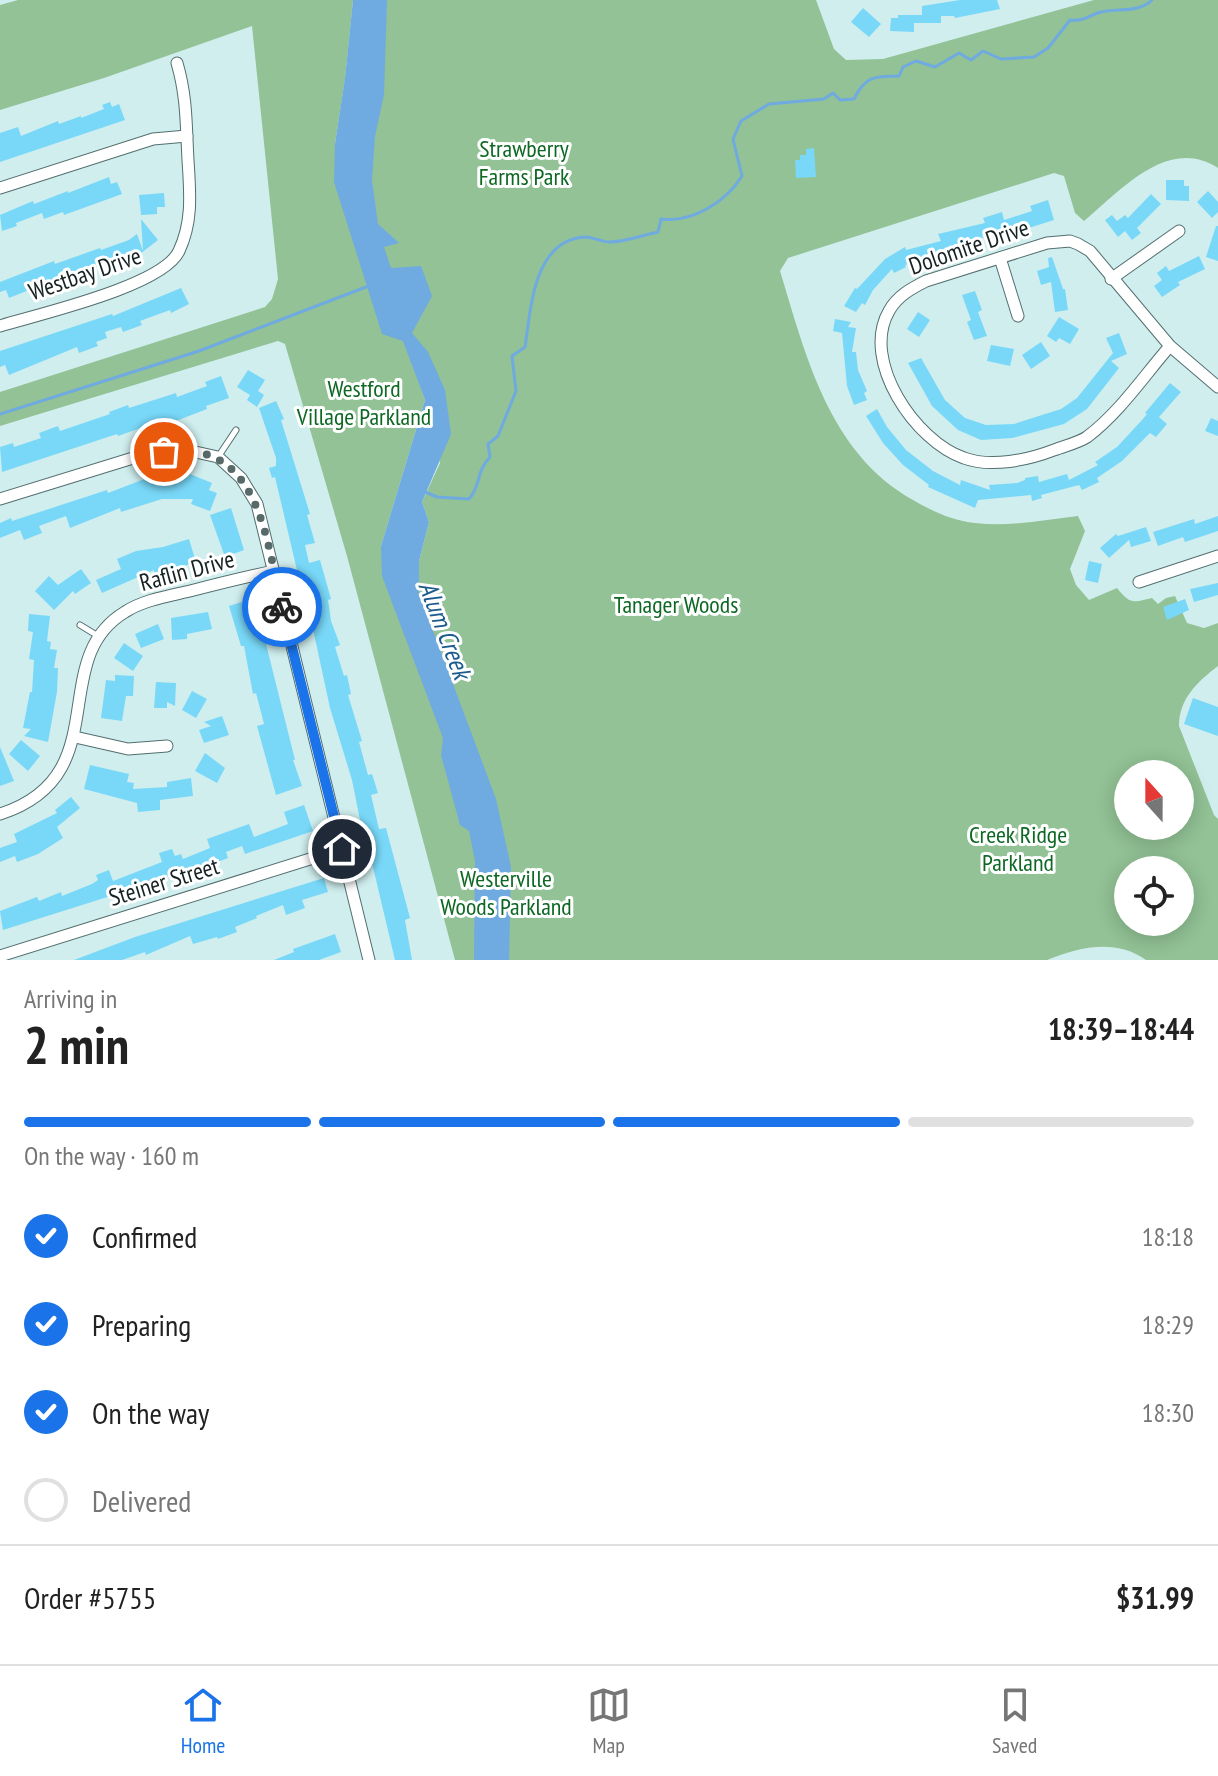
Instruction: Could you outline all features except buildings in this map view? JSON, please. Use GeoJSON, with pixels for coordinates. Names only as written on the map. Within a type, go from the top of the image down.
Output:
{"type":"FeatureCollection","features":[{"type":"Feature","properties":{"kind":"street"},"geometry":{"type":"LineString","coordinates":[[0,188],[153,139],[187,136],[186,92],[177,63]]}},
{"type":"Feature","properties":{"kind":"street","name":"Westbay Drive"},"geometry":{"type":"LineString","coordinates":[[0,326],[138,282],[160,272],[178,254],[191,214],[187,136]]}},
{"type":"Feature","properties":{"kind":"street"},"geometry":{"type":"LineString","coordinates":[[1179,231],[1111,279],[1170,346],[1218,387]]}},
{"type":"Feature","properties":{"kind":"street","name":"Dolomite Drive"},"geometry":{"type":"LineString","coordinates":[[1111,279],[1090,251],[1070,241],[1047,243],[926,281],[908,290],[888,312],[881,332],[882,365],[910,416],[940,447],[965,459],[993,463],[1040,455],[1085,439],[1121,406],[1170,346]]}},
{"type":"Feature","properties":{"kind":"street"},"geometry":{"type":"LineString","coordinates":[[1000,258],[1018,316]]}},
{"type":"Feature","properties":{"kind":"street"},"geometry":{"type":"LineString","coordinates":[[0,499],[146,454],[182,449],[218,457],[241,478],[257,504],[369,960]]}},
{"type":"Feature","properties":{"kind":"street"},"geometry":{"type":"LineString","coordinates":[[1139,582],[1218,556]]}},
{"type":"Feature","properties":{"kind":"street","name":"Raflin Drive"},"geometry":{"type":"LineString","coordinates":[[0,814],[45,790],[68,757],[75,737],[85,665],[99,636],[127,610],[161,598],[274,571]]}},
{"type":"Feature","properties":{"kind":"street"},"geometry":{"type":"LineString","coordinates":[[75,737],[128,749],[167,746]]}},
{"type":"Feature","properties":{"kind":"street","name":"Steiner Street"},"geometry":{"type":"LineString","coordinates":[[0,956],[342,849]]}},
{"type":"Feature","properties":{"kind":"lane"},"geometry":{"type":"LineString","coordinates":[[218,457],[236,430]]}},
{"type":"Feature","properties":{"kind":"lane"},"geometry":{"type":"LineString","coordinates":[[80,625],[99,636]]}},
{"type":"Feature","properties":{"kind":"green space","name":"Tanager Woods"},"geometry":{"type":"Polygon","coordinates":[[[18,0],[353,0],[335,144],[425,400],[381,546],[419,592],[419,561],[429,522],[422,502],[440,463],[418,366],[356,164],[371,0],[816,0],[834,49],[846,60],[883,59],[1094,0],[1218,0],[1218,168],[1199,160],[1181,158],[1163,162],[1129,182],[1084,221],[1075,213],[1064,176],[1054,173],[788,258],[780,271],[811,368],[825,400],[860,456],[884,480],[928,508],[967,522],[1014,524],[1078,516],[1085,531],[1070,569],[1076,585],[1089,600],[1117,588],[1132,601],[1152,598],[1158,604],[1175,596],[1187,623],[1204,628],[1218,623],[1218,666],[1191,692],[1180,716],[1179,726],[1192,760],[1114,760],[1114,840],[1194,840],[1194,764],[1218,819],[1218,960],[1146,960],[1122,949],[1097,947],[1071,951],[1047,960],[455,960],[347,556],[285,344],[278,341],[0,426],[0,392],[265,307],[272,299],[278,279],[252,26],[104,78],[0,110],[0,5],[18,0]]]}},
{"type":"Feature","properties":{"kind":"water"},"geometry":{"type":"Polygon","coordinates":[[[353,0],[387,0],[384,95],[375,136],[372,180],[378,224],[399,243],[384,247],[391,268],[421,266],[432,296],[412,333],[428,352],[445,390],[451,434],[422,502],[429,522],[419,561],[419,593],[496,799],[511,867],[509,960],[474,960],[475,861],[469,831],[460,825],[441,755],[443,738],[382,576],[381,546],[425,400],[403,341],[382,334],[334,182],[335,144],[353,0]]]}},
{"type":"Feature","properties":{"kind":"waterway"},"geometry":{"type":"LineString","coordinates":[[423,491],[437,497],[469,499],[473,494],[482,468],[490,457],[488,444],[498,436],[516,391],[512,356],[525,347],[538,279],[555,250],[568,241],[585,237],[616,242],[658,232],[661,219],[684,218],[718,202],[742,176],[733,139],[741,121],[769,104],[824,99],[833,93],[840,100],[854,99],[867,82],[877,77],[899,76],[903,67],[916,61],[935,67],[959,53],[971,60],[983,51],[1001,59],[1034,57],[1048,48],[1070,20],[1135,8],[1152,0]]}},
{"type":"Feature","properties":{"kind":"waterway"},"geometry":{"type":"LineString","coordinates":[[0,414],[199,351],[366,287]]}},
{"type":"Feature","properties":{"kind":"way so far"},"geometry":{"type":"LineString","coordinates":[[164,452],[182,449],[218,457],[241,478],[257,504],[282,607]]}},
{"type":"Feature","properties":{"kind":"route"},"geometry":{"type":"LineString","coordinates":[[282,607],[342,849]]}},
{"type":"Feature","properties":{"kind":"park label","name":"Strawberry Farms Park"},"geometry":{"type":"Point","coordinates":[524,163]}},
{"type":"Feature","properties":{"kind":"park label","name":"Westford Village Parkland"},"geometry":{"type":"Point","coordinates":[364,403]}},
{"type":"Feature","properties":{"kind":"park label","name":"Creek Ridge Parkland"},"geometry":{"type":"Point","coordinates":[1018,849]}},
{"type":"Feature","properties":{"kind":"park label","name":"Westerville Woods Parkland"},"geometry":{"type":"Point","coordinates":[506,893]}},
{"type":"Feature","properties":{"kind":"water label","name":"Alum Creek"},"geometry":{"type":"Point","coordinates":[445,630]}}]}
